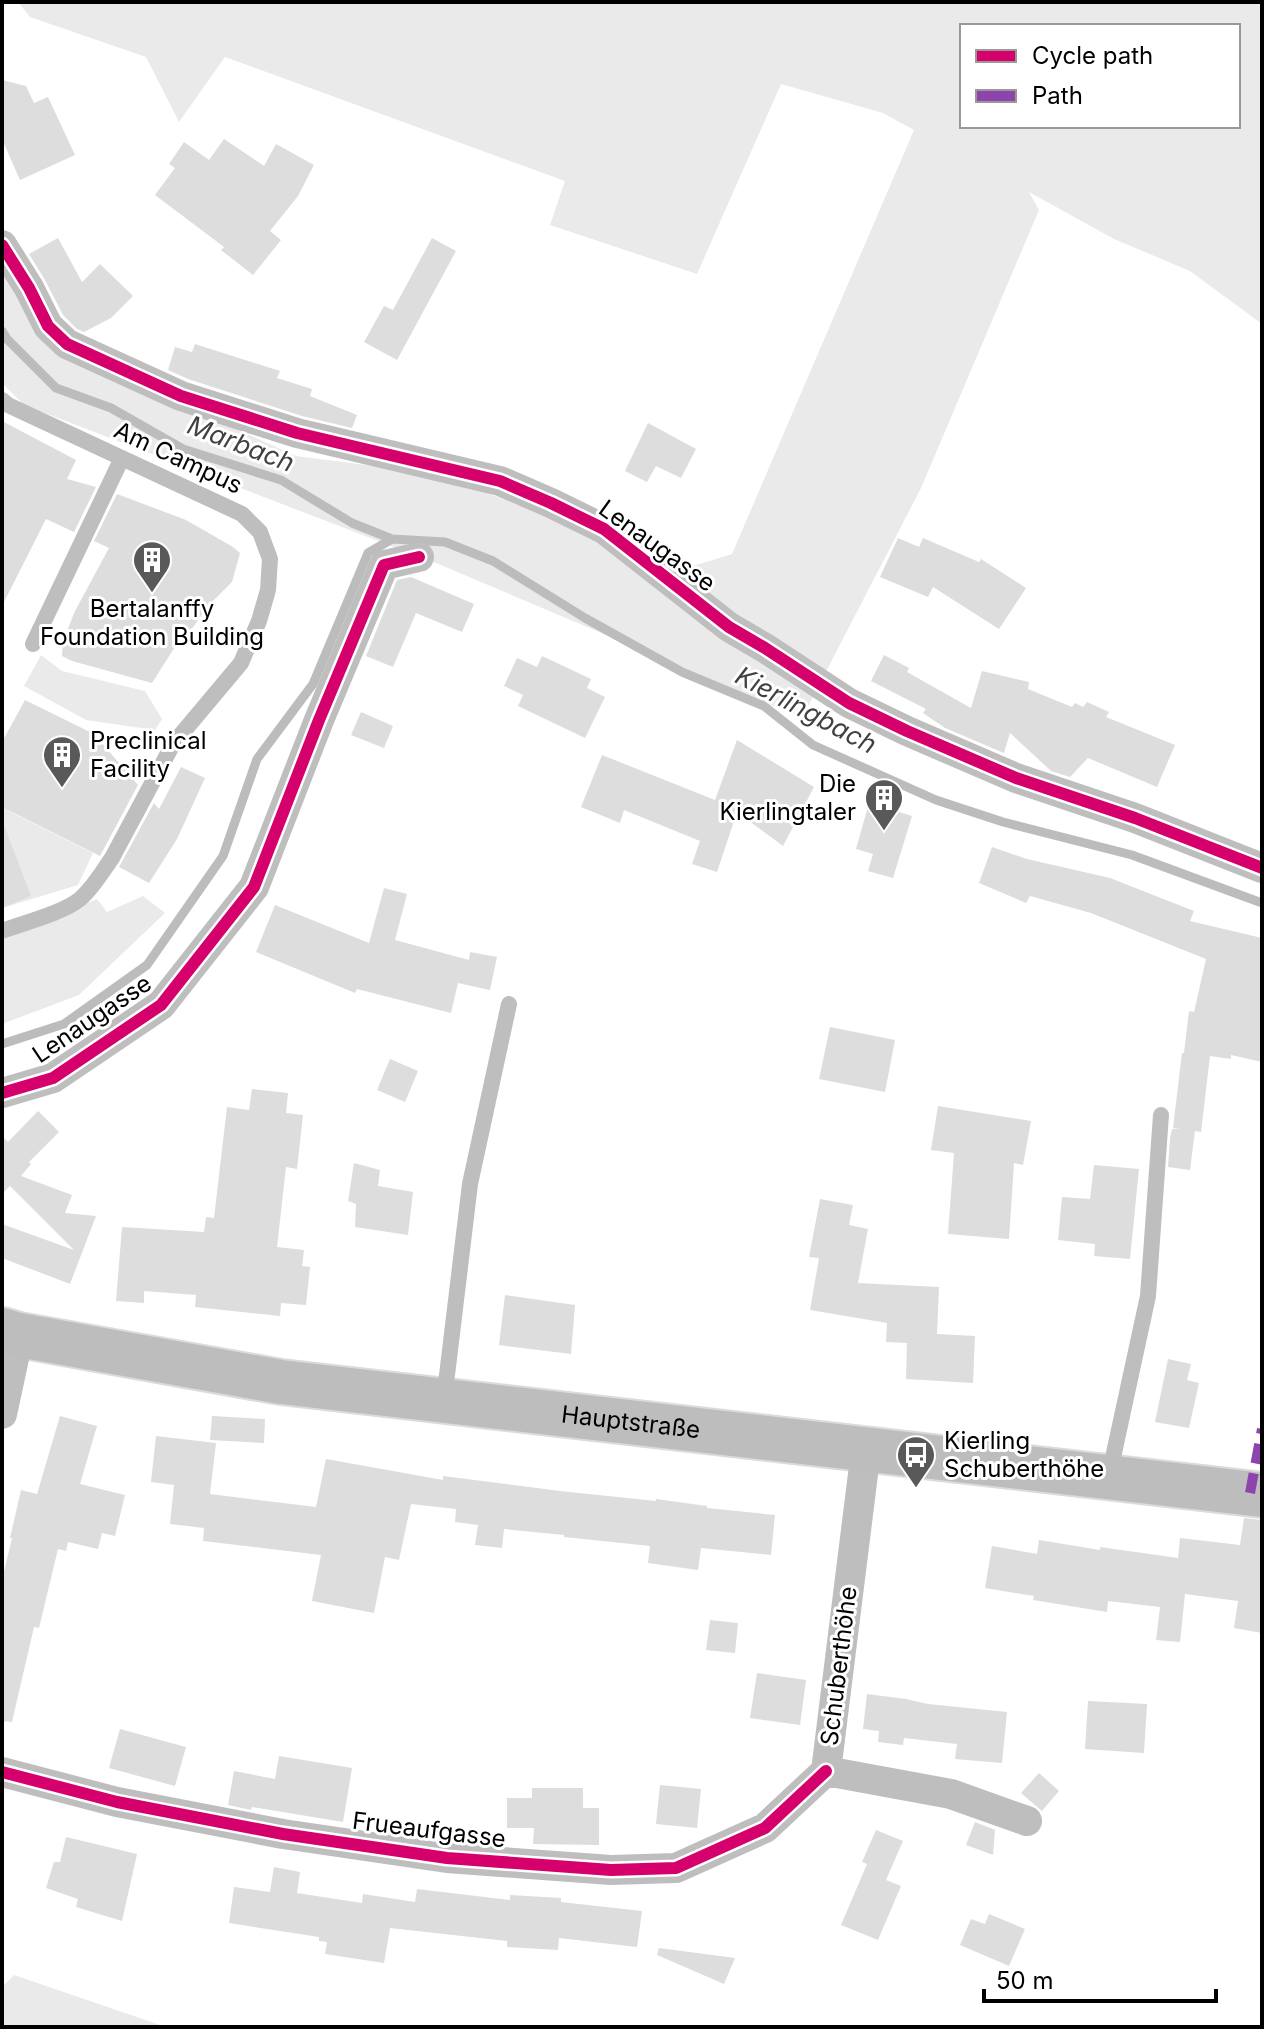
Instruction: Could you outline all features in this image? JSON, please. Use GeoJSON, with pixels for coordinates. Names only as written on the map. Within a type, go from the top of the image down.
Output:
{"type":"FeatureCollection","features":[{"type":"Feature","properties":{"kind":"main road","name":"Hauptstraße"},"geometry":{"type":"LineString","coordinates":[[11,1333],[281,1382],[1262,1495]]}},
{"type":"Feature","properties":{"kind":"street","name":"Lenaugasse"},"geometry":{"type":"LineString","coordinates":[[2,245],[48,326],[67,344],[181,396],[297,433],[500,481],[551,503],[604,529],[729,627],[849,703],[1016,778],[1135,818],[1262,868]]}},
{"type":"Feature","properties":{"kind":"street","name":"Lenaugasse"},"geometry":{"type":"LineString","coordinates":[[2,1093],[53,1078],[161,1005],[254,887],[384,565],[419,557]]}},
{"type":"Feature","properties":{"kind":"street"},"geometry":{"type":"LineString","coordinates":[[2,1414],[11,1333]]}},
{"type":"Feature","properties":{"kind":"street","name":"Schuberthöhe"},"geometry":{"type":"LineString","coordinates":[[866,1450],[826,1771],[951,1794],[1027,1821]]}},
{"type":"Feature","properties":{"kind":"street","name":"Frueaufgasse"},"geometry":{"type":"LineString","coordinates":[[2,1772],[117,1802],[283,1834],[447,1858],[611,1870],[676,1868],[765,1828],[826,1771]]}},
{"type":"Feature","properties":{"kind":"lane","name":"Am Campus"},"geometry":{"type":"LineString","coordinates":[[2,400],[242,514],[260,532],[270,559],[268,590],[241,663],[173,744],[112,858],[89,890],[77,902],[2,931]]}},
{"type":"Feature","properties":{"kind":"lane"},"geometry":{"type":"LineString","coordinates":[[33,644],[122,458]]}},
{"type":"Feature","properties":{"kind":"lane"},"geometry":{"type":"LineString","coordinates":[[444,1401],[470,1184],[509,1004]]}},
{"type":"Feature","properties":{"kind":"lane"},"geometry":{"type":"LineString","coordinates":[[1109,1477],[1148,1296],[1161,1115]]}},
{"type":"Feature","properties":{"kind":"shaded area"},"geometry":{"type":"Polygon","coordinates":[[[18,2],[1262,2],[1262,324],[1190,271],[1114,239],[1029,192],[1039,210],[921,488],[802,718],[441,565],[24,405],[2,383],[2,258],[35,321],[183,405],[296,456],[390,468],[477,489],[677,571],[732,554],[914,130],[883,113],[781,84],[697,274],[550,225],[565,181],[225,57],[179,122],[146,57],[30,17],[18,2]]]}},
{"type":"Feature","properties":{"kind":"shaded area"},"geometry":{"type":"Polygon","coordinates":[[[41,655],[62,671],[145,691],[162,719],[155,730],[86,720],[24,686],[41,655]]]}},
{"type":"Feature","properties":{"kind":"shaded area"},"geometry":{"type":"Polygon","coordinates":[[[2,804],[13,813],[93,853],[78,885],[2,908],[2,804]]]}},
{"type":"Feature","properties":{"kind":"shaded area"},"geometry":{"type":"Polygon","coordinates":[[[143,896],[165,913],[79,995],[2,1024],[2,940],[97,899],[107,912],[143,896]]]}},
{"type":"Feature","properties":{"kind":"shaded area"},"geometry":{"type":"Polygon","coordinates":[[[14,1975],[166,2027],[2,2027],[2,1987],[14,1975]]]}},
{"type":"Feature","properties":{"kind":"building"},"geometry":{"type":"Polygon","coordinates":[[[2,80],[26,86],[34,103],[48,97],[75,155],[20,180],[2,139],[2,80]]]}},
{"type":"Feature","properties":{"kind":"building"},"geometry":{"type":"Polygon","coordinates":[[[224,139],[264,166],[276,144],[314,165],[298,196],[270,231],[281,240],[253,275],[221,250],[224,247],[155,195],[175,168],[169,164],[184,142],[209,160],[224,139]]]}},
{"type":"Feature","properties":{"kind":"building"},"geometry":{"type":"Polygon","coordinates":[[[58,238],[82,282],[100,264],[133,296],[111,318],[84,332],[63,315],[29,254],[58,238]]]}},
{"type":"Feature","properties":{"kind":"building"},"geometry":{"type":"Polygon","coordinates":[[[432,238],[456,251],[397,360],[364,342],[384,306],[393,310],[432,238]]]}},
{"type":"Feature","properties":{"kind":"building"},"geometry":{"type":"Polygon","coordinates":[[[195,344],[280,371],[277,378],[312,389],[310,396],[357,415],[352,428],[302,416],[168,370],[175,347],[192,352],[195,344]]]}},
{"type":"Feature","properties":{"kind":"building"},"geometry":{"type":"Polygon","coordinates":[[[2,421],[76,460],[67,479],[96,487],[74,532],[46,519],[2,606],[2,421]]]}},
{"type":"Feature","properties":{"kind":"building"},"geometry":{"type":"Polygon","coordinates":[[[648,423],[696,449],[681,478],[656,466],[647,482],[625,471],[648,423]]]}},
{"type":"Feature","properties":{"kind":"building","name":"Bertalanffy Foundation Building"},"geometry":{"type":"Polygon","coordinates":[[[117,494],[186,520],[240,553],[232,582],[178,642],[152,683],[62,656],[63,641],[75,611],[109,548],[94,541],[117,494]]]}},
{"type":"Feature","properties":{"kind":"building"},"geometry":{"type":"Polygon","coordinates":[[[898,538],[919,547],[923,538],[979,562],[981,559],[1026,588],[999,629],[933,587],[928,597],[880,577],[898,538]]]}},
{"type":"Feature","properties":{"kind":"building"},"geometry":{"type":"Polygon","coordinates":[[[411,577],[474,604],[462,632],[416,613],[393,667],[366,656],[397,580],[411,577]]]}},
{"type":"Feature","properties":{"kind":"building"},"geometry":{"type":"Polygon","coordinates":[[[884,655],[909,668],[907,672],[971,708],[982,671],[1029,682],[1028,689],[1072,707],[1075,703],[1083,707],[1087,702],[1109,712],[1106,717],[1175,745],[1157,787],[1088,758],[1070,777],[1051,771],[1010,733],[1004,753],[945,728],[923,713],[926,709],[871,681],[884,655]]]}},
{"type":"Feature","properties":{"kind":"building"},"geometry":{"type":"Polygon","coordinates":[[[542,656],[591,679],[587,688],[605,697],[585,738],[518,706],[523,695],[504,686],[517,658],[537,667],[542,656]]]}},
{"type":"Feature","properties":{"kind":"building","name":"Preclinical Facility"},"geometry":{"type":"Polygon","coordinates":[[[25,700],[94,734],[138,785],[100,856],[2,807],[2,742],[25,700]]]}},
{"type":"Feature","properties":{"kind":"building"},"geometry":{"type":"Polygon","coordinates":[[[361,712],[393,726],[384,748],[351,735],[361,712]]]}},
{"type":"Feature","properties":{"kind":"building"},"geometry":{"type":"Polygon","coordinates":[[[737,740],[814,787],[783,846],[737,812],[717,872],[692,864],[700,841],[624,810],[620,823],[581,807],[602,755],[715,800],[737,740]]]}},
{"type":"Feature","properties":{"kind":"building"},"geometry":{"type":"Polygon","coordinates":[[[181,767],[205,778],[177,839],[149,883],[119,867],[154,803],[159,809],[181,767]]]}},
{"type":"Feature","properties":{"kind":"building","name":"Die Kierlingtaler"},"geometry":{"type":"Polygon","coordinates":[[[869,803],[912,816],[893,878],[868,871],[873,854],[856,849],[869,803]]]}},
{"type":"Feature","properties":{"kind":"building"},"geometry":{"type":"Polygon","coordinates":[[[2,825],[31,896],[2,908],[2,825]]]}},
{"type":"Feature","properties":{"kind":"building"},"geometry":{"type":"Polygon","coordinates":[[[992,847],[1027,859],[1110,878],[1194,911],[1190,921],[1262,938],[1262,1062],[1231,1055],[1231,1059],[1210,1056],[1201,1132],[1195,1131],[1190,1170],[1168,1167],[1170,1138],[1172,1129],[1180,1129],[1173,1128],[1182,1053],[1189,1011],[1194,1012],[1206,959],[1091,913],[1030,896],[1026,903],[979,883],[992,847]]]}},
{"type":"Feature","properties":{"kind":"building"},"geometry":{"type":"Polygon","coordinates":[[[384,888],[407,894],[395,940],[469,960],[470,952],[497,957],[490,990],[458,983],[451,1013],[357,989],[355,993],[256,952],[275,905],[369,943],[384,888]]]}},
{"type":"Feature","properties":{"kind":"building"},"geometry":{"type":"Polygon","coordinates":[[[830,1027],[895,1040],[885,1092],[819,1079],[830,1027]]]}},
{"type":"Feature","properties":{"kind":"building"},"geometry":{"type":"Polygon","coordinates":[[[390,1059],[418,1071],[405,1102],[377,1090],[390,1059]]]}},
{"type":"Feature","properties":{"kind":"building"},"geometry":{"type":"Polygon","coordinates":[[[252,1089],[288,1093],[286,1113],[303,1115],[297,1169],[286,1167],[277,1247],[304,1250],[302,1266],[310,1267],[306,1305],[281,1303],[280,1316],[195,1307],[196,1295],[144,1291],[144,1303],[116,1301],[122,1227],[204,1232],[206,1217],[214,1218],[227,1107],[249,1110],[252,1089]]]}},
{"type":"Feature","properties":{"kind":"building"},"geometry":{"type":"Polygon","coordinates":[[[938,1106],[1031,1121],[1023,1165],[1014,1163],[1009,1239],[948,1234],[954,1153],[931,1150],[938,1106]]]}},
{"type":"Feature","properties":{"kind":"building"},"geometry":{"type":"Polygon","coordinates":[[[38,1111],[59,1132],[29,1162],[31,1164],[21,1176],[72,1195],[65,1213],[96,1216],[70,1284],[2,1258],[2,1224],[74,1250],[10,1186],[2,1194],[2,1136],[8,1142],[38,1111]]]}},
{"type":"Feature","properties":{"kind":"building"},"geometry":{"type":"Polygon","coordinates":[[[354,1163],[380,1170],[378,1186],[413,1192],[408,1235],[355,1227],[356,1204],[348,1201],[354,1163]]]}},
{"type":"Feature","properties":{"kind":"building"},"geometry":{"type":"Polygon","coordinates":[[[1094,1165],[1139,1169],[1130,1259],[1094,1256],[1095,1244],[1058,1240],[1062,1197],[1090,1199],[1094,1165]]]}},
{"type":"Feature","properties":{"kind":"building"},"geometry":{"type":"Polygon","coordinates":[[[820,1199],[853,1205],[849,1225],[868,1229],[858,1283],[939,1287],[937,1334],[975,1336],[973,1383],[906,1379],[907,1343],[886,1342],[887,1323],[810,1310],[819,1258],[809,1257],[820,1199]]]}},
{"type":"Feature","properties":{"kind":"building"},"geometry":{"type":"Polygon","coordinates":[[[505,1295],[575,1305],[571,1354],[499,1345],[505,1295]]]}},
{"type":"Feature","properties":{"kind":"building"},"geometry":{"type":"Polygon","coordinates":[[[1168,1359],[1191,1364],[1187,1380],[1199,1383],[1189,1428],[1155,1422],[1168,1359]]]}},
{"type":"Feature","properties":{"kind":"building"},"geometry":{"type":"Polygon","coordinates":[[[60,1416],[97,1426],[80,1484],[125,1495],[115,1536],[102,1533],[98,1549],[68,1542],[66,1551],[58,1549],[39,1628],[34,1627],[12,1722],[2,1721],[2,1580],[21,1490],[37,1494],[60,1416]]]}},
{"type":"Feature","properties":{"kind":"building"},"geometry":{"type":"Polygon","coordinates":[[[212,1416],[265,1419],[264,1443],[210,1440],[212,1416]]]}},
{"type":"Feature","properties":{"kind":"building"},"geometry":{"type":"Polygon","coordinates":[[[156,1436],[216,1443],[210,1494],[316,1507],[326,1459],[443,1480],[443,1476],[775,1515],[771,1555],[701,1548],[698,1570],[648,1563],[650,1546],[564,1535],[504,1529],[502,1548],[475,1545],[478,1525],[455,1522],[456,1509],[411,1504],[399,1560],[385,1557],[374,1613],[312,1601],[321,1555],[203,1541],[204,1528],[170,1524],[174,1485],[151,1482],[156,1436]]]}},
{"type":"Feature","properties":{"kind":"building"},"geometry":{"type":"Polygon","coordinates":[[[1244,1518],[1262,1520],[1262,1633],[1234,1628],[1238,1601],[1185,1594],[1180,1642],[1156,1640],[1160,1607],[1108,1601],[1107,1612],[1033,1600],[1034,1596],[985,1588],[992,1546],[1037,1554],[1039,1540],[1178,1558],[1180,1538],[1240,1545],[1244,1518]]]}},
{"type":"Feature","properties":{"kind":"building"},"geometry":{"type":"Polygon","coordinates":[[[710,1620],[738,1623],[735,1653],[706,1650],[710,1620]]]}},
{"type":"Feature","properties":{"kind":"building"},"geometry":{"type":"Polygon","coordinates":[[[757,1673],[806,1680],[800,1725],[750,1718],[757,1673]]]}},
{"type":"Feature","properties":{"kind":"building"},"geometry":{"type":"Polygon","coordinates":[[[867,1694],[1007,1712],[1002,1763],[955,1759],[957,1744],[904,1738],[903,1745],[878,1742],[879,1731],[863,1729],[867,1694]]]}},
{"type":"Feature","properties":{"kind":"building"},"geometry":{"type":"Polygon","coordinates":[[[1088,1701],[1147,1704],[1144,1753],[1085,1749],[1088,1701]]]}},
{"type":"Feature","properties":{"kind":"building"},"geometry":{"type":"Polygon","coordinates":[[[120,1729],[186,1747],[175,1786],[109,1768],[120,1729]]]}},
{"type":"Feature","properties":{"kind":"building"},"geometry":{"type":"Polygon","coordinates":[[[279,1756],[352,1768],[343,1822],[228,1805],[234,1771],[275,1779],[279,1756]]]}},
{"type":"Feature","properties":{"kind":"building"},"geometry":{"type":"Polygon","coordinates":[[[1039,1773],[1059,1791],[1042,1811],[1021,1793],[1039,1773]]]}},
{"type":"Feature","properties":{"kind":"building"},"geometry":{"type":"Polygon","coordinates":[[[660,1785],[701,1789],[697,1828],[656,1824],[660,1785]]]}},
{"type":"Feature","properties":{"kind":"building"},"geometry":{"type":"Polygon","coordinates":[[[532,1788],[583,1788],[583,1808],[599,1808],[599,1845],[533,1844],[534,1828],[507,1828],[507,1798],[532,1798],[532,1788]]]}},
{"type":"Feature","properties":{"kind":"building"},"geometry":{"type":"Polygon","coordinates":[[[975,1822],[995,1830],[993,1855],[966,1845],[975,1822]]]}},
{"type":"Feature","properties":{"kind":"building"},"geometry":{"type":"Polygon","coordinates":[[[876,1830],[903,1841],[886,1880],[901,1886],[878,1940],[841,1925],[867,1864],[862,1862],[876,1830]]]}},
{"type":"Feature","properties":{"kind":"building"},"geometry":{"type":"Polygon","coordinates":[[[66,1837],[137,1854],[122,1921],[76,1907],[78,1899],[46,1888],[54,1862],[60,1862],[66,1837]]]}},
{"type":"Feature","properties":{"kind":"building"},"geometry":{"type":"Polygon","coordinates":[[[274,1867],[300,1872],[297,1893],[362,1903],[363,1894],[415,1902],[417,1889],[510,1900],[510,1895],[561,1898],[561,1902],[642,1911],[637,1947],[559,1938],[558,1950],[507,1947],[507,1941],[390,1928],[384,1963],[325,1954],[327,1942],[319,1941],[319,1937],[229,1923],[234,1887],[270,1892],[274,1867]]]}},
{"type":"Feature","properties":{"kind":"building"},"geometry":{"type":"Polygon","coordinates":[[[989,1914],[1025,1929],[1009,1966],[960,1945],[971,1919],[985,1924],[989,1914]]]}},
{"type":"Feature","properties":{"kind":"building"},"geometry":{"type":"Polygon","coordinates":[[[659,1948],[735,1958],[724,1984],[657,1955],[659,1948]]]}},
{"type":"Feature","properties":{"kind":"waterway","name":"Kierlingbach"},"geometry":{"type":"LineString","coordinates":[[2,331],[56,388],[111,408],[183,449],[281,480],[352,523],[392,539],[445,542],[493,561],[585,618],[682,672],[764,706],[813,745],[936,800],[1003,822],[1132,855],[1262,903]]}},
{"type":"Feature","properties":{"kind":"waterway"},"geometry":{"type":"LineString","coordinates":[[2,1044],[64,1024],[147,965],[223,856],[257,759],[313,684],[368,553],[392,539]]}},
{"type":"Feature","properties":{"kind":"marked path"},"geometry":{"type":"LineString","coordinates":[[1250,1493],[1262,1429]]}},
{"type":"Feature","properties":{"kind":"cycle path"},"geometry":{"type":"LineString","coordinates":[[2,245],[48,326],[67,344],[181,396],[297,433],[500,481],[551,503],[604,529],[729,627],[849,703],[1016,778],[1135,818],[1262,868]]}},
{"type":"Feature","properties":{"kind":"cycle path"},"geometry":{"type":"LineString","coordinates":[[2,1093],[53,1078],[161,1005],[254,887],[384,565],[419,557]]}},
{"type":"Feature","properties":{"kind":"cycle path"},"geometry":{"type":"LineString","coordinates":[[2,1772],[117,1802],[283,1834],[447,1858],[611,1870],[676,1868],[765,1828],[826,1771]]}},
{"type":"Feature","properties":{"kind":"place","name":"Bertalanffy Foundation Building"},"geometry":{"type":"Point","coordinates":[152,594]}},
{"type":"Feature","properties":{"kind":"place","name":"Preclinical Facility"},"geometry":{"type":"Point","coordinates":[62,789]}},
{"type":"Feature","properties":{"kind":"place","name":"Die Kierlingtaler"},"geometry":{"type":"Point","coordinates":[884,832]}},
{"type":"Feature","properties":{"kind":"place","name":"Kierling Schuberthöhe"},"geometry":{"type":"Point","coordinates":[916,1489]}},
{"type":"Feature","properties":{"kind":"water label","name":"Marbach"},"geometry":{"type":"Point","coordinates":[241,444]}}]}
